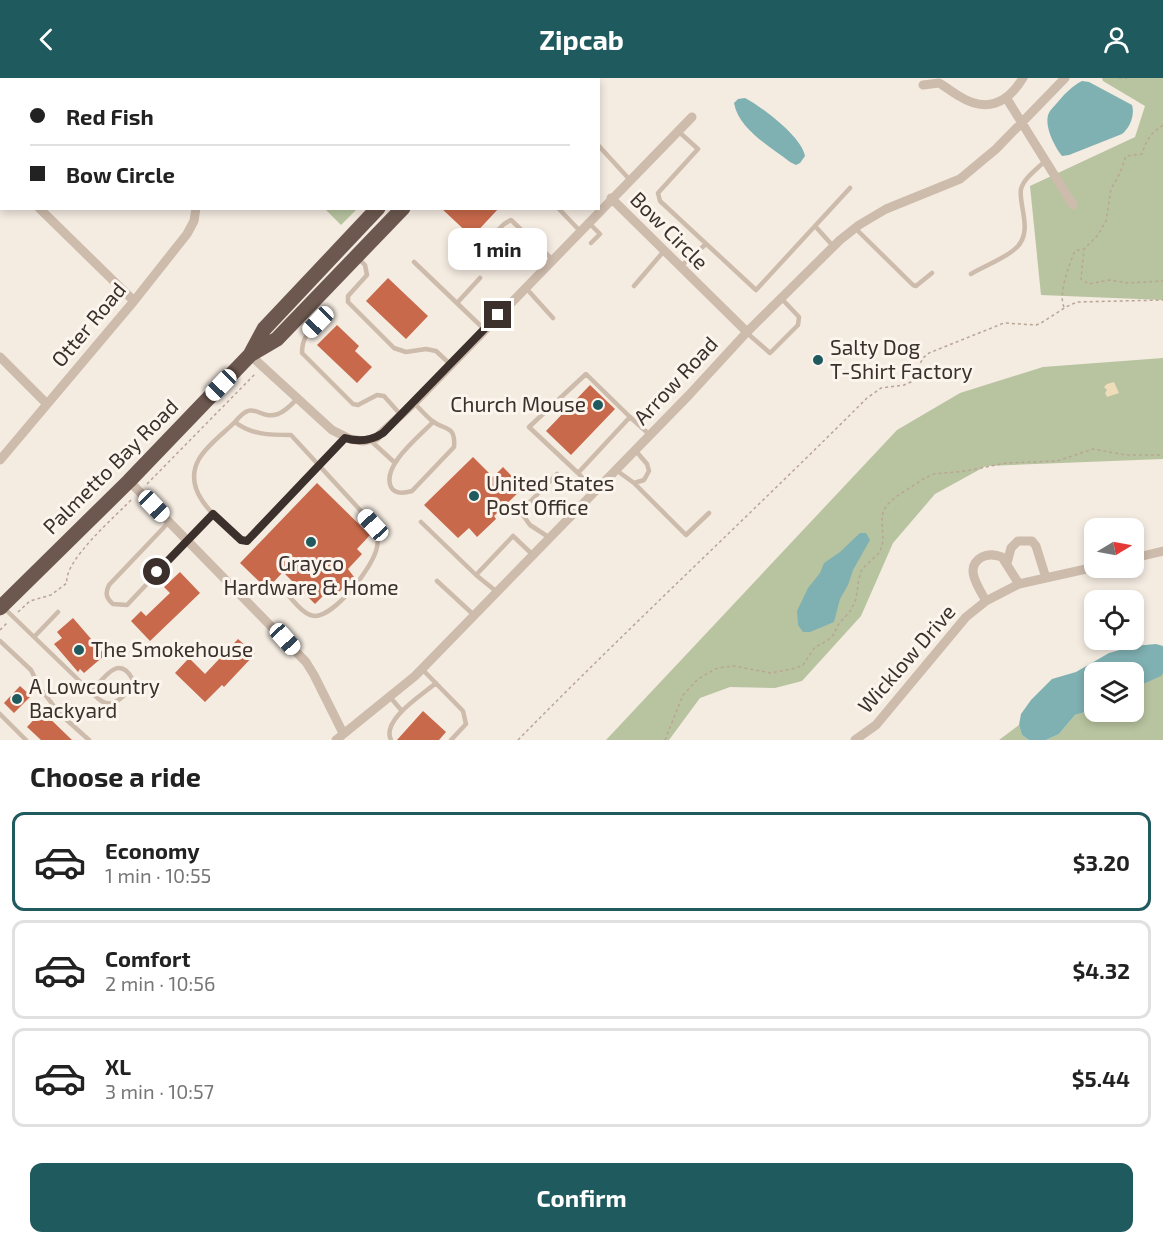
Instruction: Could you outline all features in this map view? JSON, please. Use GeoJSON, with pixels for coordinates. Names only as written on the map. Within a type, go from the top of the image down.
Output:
{"type":"FeatureCollection","features":[{"type":"Feature","properties":{"kind":"highway","name":"Palmetto Bay Road"},"geometry":{"type":"LineString","coordinates":[[5,610],[134,486],[250,355],[264,329],[376,210]]}},
{"type":"Feature","properties":{"kind":"highway","name":"Palmetto Bay Road"},"geometry":{"type":"LineString","coordinates":[[250,355],[277,339],[401,210]]}},
{"type":"Feature","properties":{"kind":"street"},"geometry":{"type":"LineString","coordinates":[[923,85],[939,83],[957,96],[982,105],[995,104],[1007,99],[1023,78]]}},
{"type":"Feature","properties":{"kind":"street","name":"Arrow Road"},"geometry":{"type":"LineString","coordinates":[[339,736],[422,669],[833,246],[855,228],[886,209],[960,179],[977,167],[1065,78]]}},
{"type":"Feature","properties":{"kind":"street"},"geometry":{"type":"LineString","coordinates":[[1007,99],[1073,205]]}},
{"type":"Feature","properties":{"kind":"street"},"geometry":{"type":"LineString","coordinates":[[611,198],[692,117]]}},
{"type":"Feature","properties":{"kind":"street","name":"Bow Circle"},"geometry":{"type":"LineString","coordinates":[[600,209],[611,198],[747,332]]}},
{"type":"Feature","properties":{"kind":"street"},"geometry":{"type":"LineString","coordinates":[[41,210],[134,301]]}},
{"type":"Feature","properties":{"kind":"street","name":"Otter Road"},"geometry":{"type":"LineString","coordinates":[[0,460],[134,301],[187,234],[194,221],[196,210]]}},
{"type":"Feature","properties":{"kind":"street","name":"Bow Circle"},"geometry":{"type":"LineString","coordinates":[[370,440],[383,433],[414,403],[600,210]]}},
{"type":"Feature","properties":{"kind":"street"},"geometry":{"type":"LineString","coordinates":[[250,355],[332,430],[345,438],[357,441],[370,440]]}},
{"type":"Feature","properties":{"kind":"street"},"geometry":{"type":"LineString","coordinates":[[0,357],[46,403]]}},
{"type":"Feature","properties":{"kind":"street"},"geometry":{"type":"LineString","coordinates":[[134,486],[306,662],[314,675],[339,736]]}},
{"type":"Feature","properties":{"kind":"street"},"geometry":{"type":"LineString","coordinates":[[1019,584],[1007,563],[1011,548],[1017,541],[1032,541],[1036,546],[1046,578]]}},
{"type":"Feature","properties":{"kind":"street"},"geometry":{"type":"LineString","coordinates":[[1144,556],[1163,551]]}},
{"type":"Feature","properties":{"kind":"street","name":"Wicklow Drive"},"geometry":{"type":"LineString","coordinates":[[986,601],[974,579],[973,566],[982,557],[992,555],[1002,557],[1007,563]]}},
{"type":"Feature","properties":{"kind":"street","name":"Wicklow Drive"},"geometry":{"type":"LineString","coordinates":[[855,740],[876,725],[966,617],[986,601],[1019,584],[1084,569]]}},
{"type":"Feature","properties":{"kind":"lane"},"geometry":{"type":"LineString","coordinates":[[678,131],[698,149],[658,193],[660,201],[756,290],[850,188]]}},
{"type":"Feature","properties":{"kind":"lane"},"geometry":{"type":"LineString","coordinates":[[600,147],[630,180]]}},
{"type":"Feature","properties":{"kind":"lane"},"geometry":{"type":"LineString","coordinates":[[971,274],[1018,247],[1024,232],[1025,216],[1021,191],[1024,182],[1045,161]]}},
{"type":"Feature","properties":{"kind":"lane"},"geometry":{"type":"LineString","coordinates":[[560,210],[580,231]]}},
{"type":"Feature","properties":{"kind":"lane"},"geometry":{"type":"LineString","coordinates":[[525,234],[511,251],[504,255],[494,247],[490,238],[508,220],[511,220],[552,259]]}},
{"type":"Feature","properties":{"kind":"lane"},"geometry":{"type":"LineString","coordinates":[[588,222],[600,234],[591,243]]}},
{"type":"Feature","properties":{"kind":"lane"},"geometry":{"type":"LineString","coordinates":[[815,226],[833,246]]}},
{"type":"Feature","properties":{"kind":"lane"},"geometry":{"type":"LineString","coordinates":[[855,228],[913,285],[916,286],[932,273]]}},
{"type":"Feature","properties":{"kind":"lane"},"geometry":{"type":"LineString","coordinates":[[681,267],[706,244]]}},
{"type":"Feature","properties":{"kind":"lane"},"geometry":{"type":"LineString","coordinates":[[634,286],[664,250]]}},
{"type":"Feature","properties":{"kind":"lane"},"geometry":{"type":"LineString","coordinates":[[357,256],[365,265],[368,275],[348,296],[348,302],[394,348],[406,352],[436,351],[450,364]]}},
{"type":"Feature","properties":{"kind":"lane"},"geometry":{"type":"LineString","coordinates":[[414,262],[484,329]]}},
{"type":"Feature","properties":{"kind":"lane"},"geometry":{"type":"LineString","coordinates":[[458,303],[480,278]]}},
{"type":"Feature","properties":{"kind":"lane"},"geometry":{"type":"LineString","coordinates":[[525,287],[553,318]]}},
{"type":"Feature","properties":{"kind":"lane"},"geometry":{"type":"LineString","coordinates":[[747,332],[770,353],[774,351],[800,320],[781,298]]}},
{"type":"Feature","properties":{"kind":"lane"},"geometry":{"type":"LineString","coordinates":[[318,322],[304,336],[302,352],[353,404],[358,405],[377,394],[384,396],[401,415]]}},
{"type":"Feature","properties":{"kind":"lane"},"geometry":{"type":"LineString","coordinates":[[595,491],[530,427],[586,374],[650,435]]}},
{"type":"Feature","properties":{"kind":"lane"},"geometry":{"type":"LineString","coordinates":[[298,398],[279,414],[243,411],[200,458],[195,469],[196,486],[204,506],[241,540],[247,541],[345,438]]}},
{"type":"Feature","properties":{"kind":"lane"},"geometry":{"type":"LineString","coordinates":[[414,403],[434,422],[448,427],[453,433],[454,447],[412,491],[404,494],[395,491],[391,486],[389,475],[394,462],[434,422]]}},
{"type":"Feature","properties":{"kind":"lane"},"geometry":{"type":"LineString","coordinates":[[578,473],[630,417]]}},
{"type":"Feature","properties":{"kind":"lane"},"geometry":{"type":"LineString","coordinates":[[235,422],[242,428],[259,434],[291,435],[373,525],[377,534],[377,547],[372,563],[335,607],[325,614],[314,616],[307,614],[284,590]]}},
{"type":"Feature","properties":{"kind":"lane"},"geometry":{"type":"LineString","coordinates":[[370,440],[394,462]]}},
{"type":"Feature","properties":{"kind":"lane"},"geometry":{"type":"LineString","coordinates":[[634,483],[644,480],[649,471],[647,464],[635,450]]}},
{"type":"Feature","properties":{"kind":"lane"},"geometry":{"type":"LineString","coordinates":[[616,470],[634,483],[686,535],[708,513]]}},
{"type":"Feature","properties":{"kind":"lane"},"geometry":{"type":"LineString","coordinates":[[550,538],[530,525],[522,513],[557,474]]}},
{"type":"Feature","properties":{"kind":"lane"},"geometry":{"type":"LineString","coordinates":[[169,522],[109,585],[106,591],[108,599],[113,604],[127,605],[213,514]]}},
{"type":"Feature","properties":{"kind":"lane"},"geometry":{"type":"LineString","coordinates":[[421,522],[497,592]]}},
{"type":"Feature","properties":{"kind":"lane"},"geometry":{"type":"LineString","coordinates":[[476,575],[513,536],[533,555]]}},
{"type":"Feature","properties":{"kind":"lane"},"geometry":{"type":"LineString","coordinates":[[437,581],[475,616]]}},
{"type":"Feature","properties":{"kind":"lane"},"geometry":{"type":"LineString","coordinates":[[5,610],[34,637],[91,692],[103,703],[116,702],[131,688],[133,680],[123,667],[116,668],[110,671],[91,692]]}},
{"type":"Feature","properties":{"kind":"lane"},"geometry":{"type":"LineString","coordinates":[[34,637],[58,612]]}},
{"type":"Feature","properties":{"kind":"lane"},"geometry":{"type":"LineString","coordinates":[[0,641],[31,670],[40,688],[60,714],[89,740]]}},
{"type":"Feature","properties":{"kind":"lane"},"geometry":{"type":"LineString","coordinates":[[422,669],[463,711],[466,717],[466,724],[451,740]]}},
{"type":"Feature","properties":{"kind":"lane"},"geometry":{"type":"LineString","coordinates":[[391,740],[388,731],[391,723],[436,683]]}},
{"type":"Feature","properties":{"kind":"lane"},"geometry":{"type":"LineString","coordinates":[[390,697],[402,711]]}},
{"type":"Feature","properties":{"kind":"lane"},"geometry":{"type":"LineString","coordinates":[[0,714],[26,740]]}},
{"type":"Feature","properties":{"kind":"path"},"geometry":{"type":"LineString","coordinates":[[1119,78],[1127,78]]}},
{"type":"Feature","properties":{"kind":"path"},"geometry":{"type":"LineString","coordinates":[[1065,308],[1061,301],[1068,267],[1075,251],[1084,249],[1098,235],[1106,221],[1111,189],[1126,156],[1142,154],[1152,133],[1163,125]]}},
{"type":"Feature","properties":{"kind":"path"},"geometry":{"type":"LineString","coordinates":[[1084,249],[1081,279],[1089,284],[1109,280],[1128,283],[1163,281]]}},
{"type":"Feature","properties":{"kind":"path"},"geometry":{"type":"LineString","coordinates":[[518,740],[607,649],[717,546],[875,391],[911,382],[923,358],[940,348],[1004,323],[1036,325],[1077,303],[1163,300]]}},
{"type":"Feature","properties":{"kind":"path"},"geometry":{"type":"LineString","coordinates":[[0,630],[5,610],[51,595],[67,583],[66,576],[76,557],[134,486],[263,366]]}},
{"type":"Feature","properties":{"kind":"path"},"geometry":{"type":"LineString","coordinates":[[665,740],[683,695],[698,679],[715,669],[724,667],[734,666],[771,673],[796,668],[803,664],[815,647],[834,634],[856,599],[862,569],[880,552],[883,541],[883,511],[897,496],[925,478],[934,474],[976,470],[1006,463],[1057,461],[1093,449],[1126,455],[1163,455]]}},
{"type":"Feature","properties":{"kind":"green space"},"geometry":{"type":"Polygon","coordinates":[[[1102,78],[1163,78],[1163,300],[1041,295],[1030,186],[1135,137],[1145,106],[1103,81],[1102,78]]]}},
{"type":"Feature","properties":{"kind":"green space"},"geometry":{"type":"Polygon","coordinates":[[[326,210],[356,210],[341,225],[326,210]]]}},
{"type":"Feature","properties":{"kind":"green space"},"geometry":{"type":"Polygon","coordinates":[[[1163,358],[1163,459],[986,466],[935,494],[893,543],[861,616],[802,681],[775,688],[730,687],[700,698],[669,740],[606,740],[897,430],[960,393],[1043,367],[1163,358]]]}},
{"type":"Feature","properties":{"kind":"green space"},"geometry":{"type":"Polygon","coordinates":[[[1163,674],[1163,740],[1046,740],[1059,734],[1075,715],[1084,712],[1084,722],[1144,722],[1144,683],[1163,674]]]}},
{"type":"Feature","properties":{"kind":"green space"},"geometry":{"type":"Polygon","coordinates":[[[1019,725],[1022,735],[1029,740],[999,740],[1019,725]]]}},
{"type":"Feature","properties":{"kind":"sand"},"geometry":{"type":"Polygon","coordinates":[[[1114,382],[1119,393],[1107,397],[1105,393],[1107,390],[1104,387],[1114,382]]]}},
{"type":"Feature","properties":{"kind":"water"},"geometry":{"type":"Polygon","coordinates":[[[1082,81],[1089,82],[1132,105],[1131,121],[1122,134],[1062,156],[1050,134],[1048,116],[1063,96],[1082,81]]]}},
{"type":"Feature","properties":{"kind":"water"},"geometry":{"type":"Polygon","coordinates":[[[745,98],[771,115],[797,140],[805,156],[800,163],[796,165],[790,162],[742,121],[734,103],[738,99],[745,98]]]}},
{"type":"Feature","properties":{"kind":"water"},"geometry":{"type":"Polygon","coordinates":[[[860,533],[866,533],[870,540],[840,599],[834,622],[810,632],[803,632],[798,625],[797,611],[808,588],[820,573],[824,563],[860,533]]]}},
{"type":"Feature","properties":{"kind":"water"},"geometry":{"type":"Polygon","coordinates":[[[1144,645],[1163,646],[1163,674],[1144,684],[1144,662],[1093,662],[1120,650],[1144,650],[1144,645]]]}},
{"type":"Feature","properties":{"kind":"water"},"geometry":{"type":"Polygon","coordinates":[[[1084,667],[1084,712],[1075,715],[1059,734],[1046,740],[1029,740],[1022,735],[1019,725],[1021,714],[1031,700],[1052,679],[1084,667]]]}},
{"type":"Feature","properties":{"kind":"building"},"geometry":{"type":"Polygon","coordinates":[[[443,210],[497,210],[472,237],[443,210]]]}},
{"type":"Feature","properties":{"kind":"building"},"geometry":{"type":"Polygon","coordinates":[[[388,278],[428,316],[406,339],[366,301],[388,278]]]}},
{"type":"Feature","properties":{"kind":"building"},"geometry":{"type":"Polygon","coordinates":[[[337,325],[359,346],[355,351],[372,367],[357,383],[317,345],[337,325]]]}},
{"type":"Feature","properties":{"kind":"building"},"geometry":{"type":"Polygon","coordinates":[[[590,385],[615,409],[571,455],[546,431],[590,385]]]}},
{"type":"Feature","properties":{"kind":"building","name":"United States Post Office"},"geometry":{"type":"Polygon","coordinates":[[[473,457],[493,477],[503,467],[523,488],[494,516],[496,519],[477,537],[469,528],[458,538],[424,505],[473,457]]]}},
{"type":"Feature","properties":{"kind":"building","name":"Grayco Hardware & Home"},"geometry":{"type":"Polygon","coordinates":[[[317,483],[370,535],[357,549],[362,554],[348,569],[354,577],[338,593],[332,587],[315,604],[283,572],[267,589],[240,563],[317,483]]]}},
{"type":"Feature","properties":{"kind":"building"},"geometry":{"type":"Polygon","coordinates":[[[180,572],[200,593],[150,641],[131,621],[141,611],[146,616],[170,593],[164,587],[180,572]]]}},
{"type":"Feature","properties":{"kind":"building","name":"The Smokehouse"},"geometry":{"type":"Polygon","coordinates":[[[73,618],[105,655],[84,673],[80,669],[78,672],[54,644],[62,638],[57,632],[73,618]]]}},
{"type":"Feature","properties":{"kind":"building"},"geometry":{"type":"Polygon","coordinates":[[[238,639],[255,654],[224,687],[222,685],[205,702],[175,673],[189,658],[205,674],[238,639]]]}},
{"type":"Feature","properties":{"kind":"building","name":"A Lowcountry Backyard"},"geometry":{"type":"Polygon","coordinates":[[[20,686],[31,696],[14,713],[4,703],[20,686]]]}},
{"type":"Feature","properties":{"kind":"building"},"geometry":{"type":"Polygon","coordinates":[[[42,711],[72,740],[41,740],[27,727],[42,711]]]}},
{"type":"Feature","properties":{"kind":"building"},"geometry":{"type":"Polygon","coordinates":[[[423,711],[446,732],[439,740],[397,740],[423,711]]]}},
{"type":"Feature","properties":{"kind":"place","name":"Salty Dog T-Shirt Factory"},"geometry":{"type":"Point","coordinates":[818,360]}},
{"type":"Feature","properties":{"kind":"place","name":"Church Mouse"},"geometry":{"type":"Point","coordinates":[598,405]}},
{"type":"Feature","properties":{"kind":"place","name":"United States Post Office"},"geometry":{"type":"Point","coordinates":[474,496]}},
{"type":"Feature","properties":{"kind":"place","name":"Grayco Hardware & Home"},"geometry":{"type":"Point","coordinates":[311,542]}},
{"type":"Feature","properties":{"kind":"place","name":"The Smokehouse"},"geometry":{"type":"Point","coordinates":[79,650]}},
{"type":"Feature","properties":{"kind":"place","name":"A Lowcountry Backyard"},"geometry":{"type":"Point","coordinates":[17,699]}},
{"type":"Feature","properties":{"kind":"route"},"geometry":{"type":"LineString","coordinates":[[157,572],[213,514],[241,540],[247,541],[345,438],[363,441],[376,438],[383,433],[498,315]]}}]}
